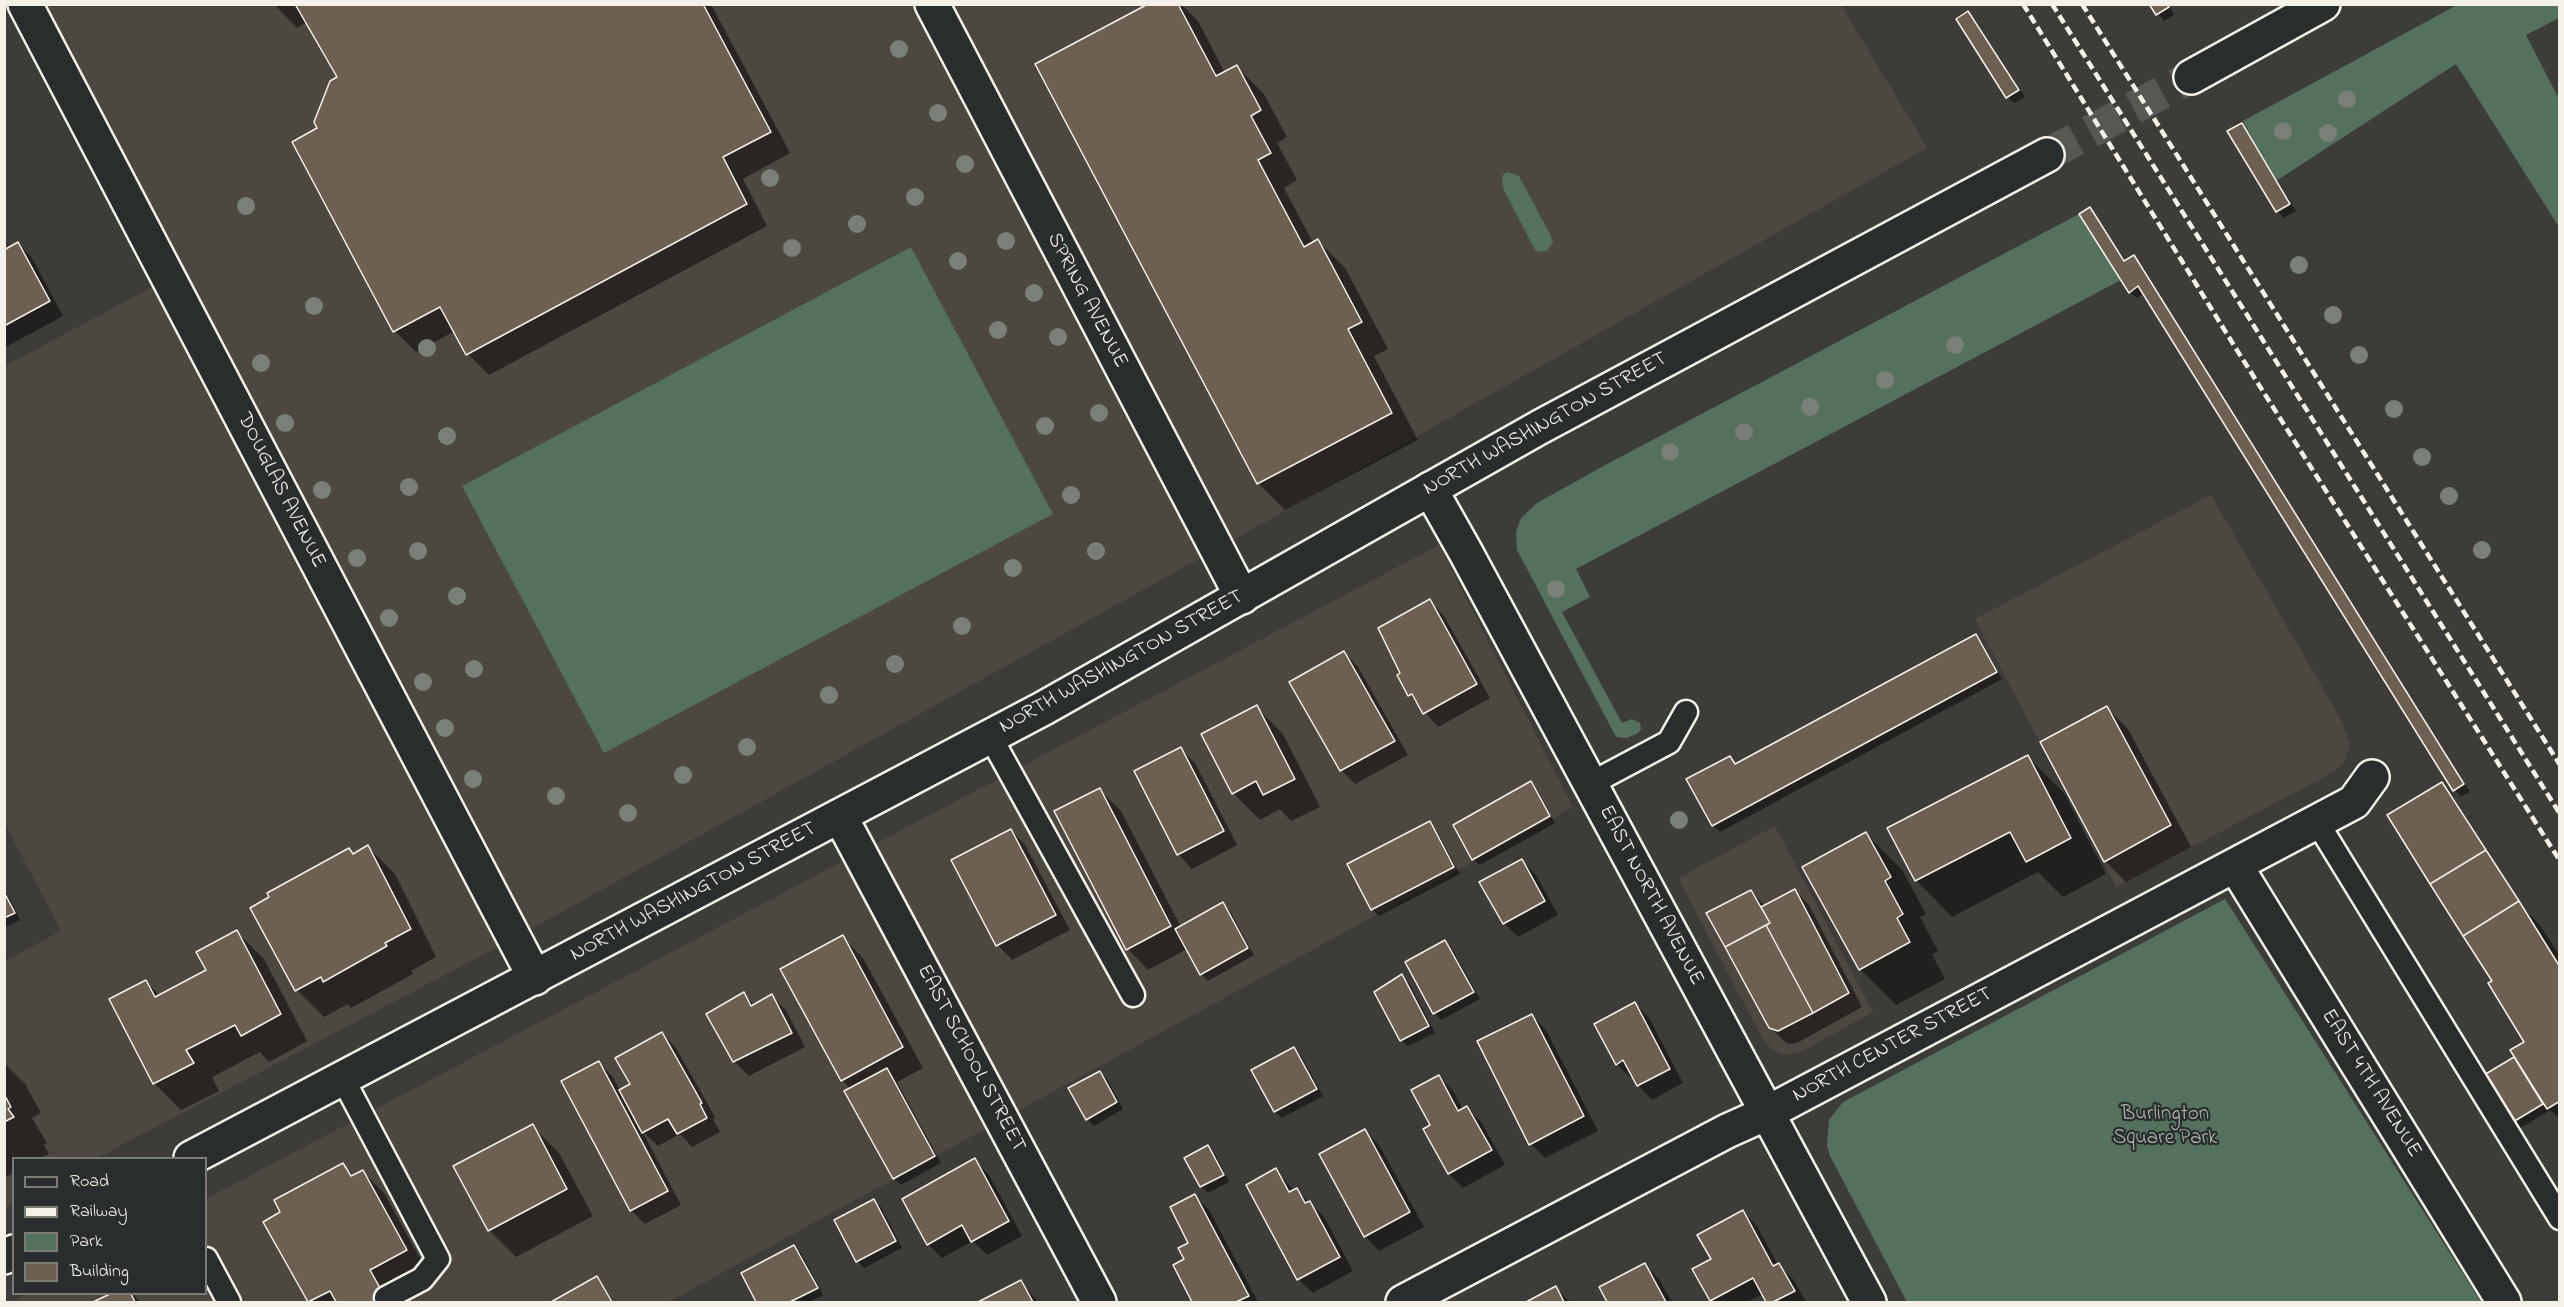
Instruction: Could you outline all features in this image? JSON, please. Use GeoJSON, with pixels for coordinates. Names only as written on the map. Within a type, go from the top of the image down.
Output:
{"type":"FeatureCollection","features":[{"type":"Feature","properties":{"kind":"street","name":"DOUGLAS AVENUE"},"geometry":{"type":"LineString","coordinates":[[26,4],[534,978]]}},
{"type":"Feature","properties":{"kind":"street","name":"SPRING AVENUE"},"geometry":{"type":"LineString","coordinates":[[932,4],[1242,597]]}},
{"type":"Feature","properties":{"kind":"street"},"geometry":{"type":"LineString","coordinates":[[2191,76],[2323,4]]}},
{"type":"Feature","properties":{"kind":"street","name":"NORTH WASHINGTON STREET"},"geometry":{"type":"LineString","coordinates":[[193,1157],[990,736],[1242,597],[1540,427],[2047,155]]}},
{"type":"Feature","properties":{"kind":"street","name":"EAST NORTH AVENUE"},"geometry":{"type":"LineString","coordinates":[[1430,489],[1869,1302]]}},
{"type":"Feature","properties":{"kind":"street","name":"NORTH CENTER STREET"},"geometry":{"type":"LineString","coordinates":[[1404,1302],[1727,1131],[1767,1113],[2354,802],[2372,777]]}},
{"type":"Feature","properties":{"kind":"street","name":"EAST SCHOOL STREET"},"geometry":{"type":"LineString","coordinates":[[840,816],[1099,1302]]}},
{"type":"Feature","properties":{"kind":"street","name":"EAST 4TH AVENUE"},"geometry":{"type":"LineString","coordinates":[[2235,865],[2504,1302]]}},
{"type":"Feature","properties":{"kind":"lane"},"geometry":{"type":"LineString","coordinates":[[1590,784],[1669,742],[1686,712]]}},
{"type":"Feature","properties":{"kind":"lane"},"geometry":{"type":"LineString","coordinates":[[990,736],[1133,995]]}},
{"type":"Feature","properties":{"kind":"lane"},"geometry":{"type":"LineString","coordinates":[[2317,822],[2559,1218]]}},
{"type":"Feature","properties":{"kind":"lane"},"geometry":{"type":"LineString","coordinates":[[343,1079],[438,1259],[422,1279],[386,1298]]}},
{"type":"Feature","properties":{"kind":"lane"},"geometry":{"type":"LineString","coordinates":[[207,1261],[229,1302]]}},
{"type":"Feature","properties":{"kind":"shaded area"},"geometry":{"type":"Polygon","coordinates":[[[29,5],[1841,5],[1927,148],[1226,544],[517,937],[99,1157],[12,1157],[12,1204],[5,1208],[5,961],[61,931],[5,824],[5,366],[171,277],[29,5]]]}},
{"type":"Feature","properties":{"kind":"shaded area"},"geometry":{"type":"Polygon","coordinates":[[[2211,495],[2341,720],[2350,745],[2344,762],[2334,772],[2116,887],[1975,619],[2211,495]]]}},
{"type":"Feature","properties":{"kind":"shaded area"},"geometry":{"type":"Polygon","coordinates":[[[1439,545],[1573,807],[669,1302],[10,1302],[25,1295],[207,1295],[207,1198],[1439,545]]]}},
{"type":"Feature","properties":{"kind":"shaded area"},"geometry":{"type":"Polygon","coordinates":[[[1775,826],[1873,1012],[1801,1052],[1784,1055],[1772,1050],[1761,1036],[1678,878],[1775,826]]]}},
{"type":"Feature","properties":{"kind":"green space"},"geometry":{"type":"Polygon","coordinates":[[[2457,5],[2559,5],[2559,18],[2526,35],[2559,99],[2559,227],[2456,64],[2276,181],[2243,121],[2457,5]]]}},
{"type":"Feature","properties":{"kind":"green space"},"geometry":{"type":"Polygon","coordinates":[[[1507,172],[1519,176],[1551,236],[1553,242],[1547,251],[1535,250],[1503,188],[1502,176],[1507,172]]]}},
{"type":"Feature","properties":{"kind":"green space"},"geometry":{"type":"Polygon","coordinates":[[[2079,214],[2121,280],[1576,569],[1590,597],[1562,612],[1622,723],[1632,719],[1640,723],[1641,729],[1638,733],[1627,738],[1616,737],[1517,550],[1516,532],[1521,518],[1537,503],[1607,464],[2079,214]]]}},
{"type":"Feature","properties":{"kind":"green space"},"geometry":{"type":"Polygon","coordinates":[[[911,247],[1053,514],[604,753],[462,486],[911,247]]]}},
{"type":"Feature","properties":{"kind":"green space","name":"Burlington Square Park"},"geometry":{"type":"Polygon","coordinates":[[[2225,899],[2481,1302],[1907,1302],[1830,1156],[1827,1146],[1829,1120],[1843,1102],[2225,899]]]}},
{"type":"Feature","properties":{"kind":"building"},"geometry":{"type":"Polygon","coordinates":[[[295,4],[703,4],[771,132],[723,157],[747,204],[466,355],[440,307],[393,332],[292,142],[317,128],[314,122],[330,81],[337,77],[295,4]]]}},
{"type":"Feature","properties":{"kind":"building"},"geometry":{"type":"Polygon","coordinates":[[[1148,4],[1178,4],[1216,76],[1237,65],[1261,110],[1251,116],[1271,153],[1258,160],[1304,247],[1318,239],[1362,322],[1348,329],[1392,413],[1257,484],[1035,64],[1148,4]]]}},
{"type":"Feature","properties":{"kind":"building"},"geometry":{"type":"Polygon","coordinates":[[[2149,4],[2167,4],[2169,7],[2156,15],[2149,4]]]}},
{"type":"Feature","properties":{"kind":"building"},"geometry":{"type":"Polygon","coordinates":[[[1968,11],[2019,90],[2006,98],[1956,19],[1968,11]]]}},
{"type":"Feature","properties":{"kind":"building"},"geometry":{"type":"Polygon","coordinates":[[[2242,123],[2290,204],[2276,212],[2227,131],[2242,123]]]}},
{"type":"Feature","properties":{"kind":"building"},"geometry":{"type":"Polygon","coordinates":[[[2090,207],[2124,261],[2134,255],[2464,784],[2453,791],[2138,286],[2129,293],[2079,214],[2090,207]]]}},
{"type":"Feature","properties":{"kind":"building"},"geometry":{"type":"Polygon","coordinates":[[[18,242],[50,301],[4,326],[4,250],[18,242]]]}},
{"type":"Feature","properties":{"kind":"building"},"geometry":{"type":"Polygon","coordinates":[[[1430,599],[1477,684],[1423,714],[1412,694],[1408,696],[1397,675],[1400,673],[1378,628],[1430,599]]]}},
{"type":"Feature","properties":{"kind":"building"},"geometry":{"type":"Polygon","coordinates":[[[1976,634],[1997,672],[1712,826],[1686,779],[1730,756],[1735,764],[1976,634]]]}},
{"type":"Feature","properties":{"kind":"building"},"geometry":{"type":"Polygon","coordinates":[[[1344,651],[1395,741],[1340,771],[1289,682],[1344,651]]]}},
{"type":"Feature","properties":{"kind":"building"},"geometry":{"type":"Polygon","coordinates":[[[1257,705],[1295,779],[1263,795],[1256,781],[1232,794],[1201,734],[1257,705]]]}},
{"type":"Feature","properties":{"kind":"building"},"geometry":{"type":"Polygon","coordinates":[[[2107,706],[2171,825],[2104,862],[2040,742],[2107,706]]]}},
{"type":"Feature","properties":{"kind":"building"},"geometry":{"type":"Polygon","coordinates":[[[1181,747],[1224,831],[1177,855],[1134,771],[1181,747]]]}},
{"type":"Feature","properties":{"kind":"building"},"geometry":{"type":"Polygon","coordinates":[[[2028,755],[2071,838],[2026,862],[2010,832],[1915,881],[1887,828],[2028,755]]]}},
{"type":"Feature","properties":{"kind":"building"},"geometry":{"type":"Polygon","coordinates":[[[1531,781],[1550,816],[1472,860],[1453,825],[1531,781]]]}},
{"type":"Feature","properties":{"kind":"building"},"geometry":{"type":"Polygon","coordinates":[[[2442,782],[2486,850],[2430,884],[2387,815],[2442,782]]]}},
{"type":"Feature","properties":{"kind":"building"},"geometry":{"type":"Polygon","coordinates":[[[1100,788],[1171,926],[1126,950],[1054,811],[1100,788]]]}},
{"type":"Feature","properties":{"kind":"building"},"geometry":{"type":"Polygon","coordinates":[[[1430,821],[1454,867],[1371,910],[1347,864],[1430,821]]]}},
{"type":"Feature","properties":{"kind":"building"},"geometry":{"type":"Polygon","coordinates":[[[1011,829],[1056,915],[996,946],[951,860],[1011,829]]]}},
{"type":"Feature","properties":{"kind":"building"},"geometry":{"type":"Polygon","coordinates":[[[1866,832],[1891,877],[1885,881],[1903,914],[1897,918],[1910,942],[1859,970],[1802,867],[1866,832]]]}},
{"type":"Feature","properties":{"kind":"building"},"geometry":{"type":"Polygon","coordinates":[[[368,845],[411,929],[385,943],[387,946],[323,982],[321,977],[295,991],[250,908],[269,897],[267,893],[349,848],[353,854],[368,845]]]}},
{"type":"Feature","properties":{"kind":"building"},"geometry":{"type":"Polygon","coordinates":[[[2486,850],[2519,901],[2463,936],[2430,884],[2486,850]]]}},
{"type":"Feature","properties":{"kind":"building"},"geometry":{"type":"Polygon","coordinates":[[[1522,859],[1545,901],[1503,924],[1479,882],[1522,859]]]}},
{"type":"Feature","properties":{"kind":"building"},"geometry":{"type":"Polygon","coordinates":[[[1795,889],[1849,993],[1813,1013],[1766,925],[1770,923],[1761,907],[1795,889]]]}},
{"type":"Feature","properties":{"kind":"building"},"geometry":{"type":"Polygon","coordinates":[[[1751,890],[1770,923],[1725,947],[1706,913],[1751,890]]]}},
{"type":"Feature","properties":{"kind":"building"},"geometry":{"type":"Polygon","coordinates":[[[4,892],[15,913],[4,918],[4,892]]]}},
{"type":"Feature","properties":{"kind":"building"},"geometry":{"type":"Polygon","coordinates":[[[2519,901],[2560,967],[2560,1101],[2547,1109],[2510,1050],[2524,1042],[2488,983],[2492,981],[2463,936],[2519,901]]]}},
{"type":"Feature","properties":{"kind":"building"},"geometry":{"type":"Polygon","coordinates":[[[1223,902],[1248,948],[1200,975],[1175,929],[1223,902]]]}},
{"type":"Feature","properties":{"kind":"building"},"geometry":{"type":"Polygon","coordinates":[[[1766,925],[1813,1013],[1778,1031],[1769,1028],[1725,947],[1766,925]]]}},
{"type":"Feature","properties":{"kind":"building"},"geometry":{"type":"Polygon","coordinates":[[[237,930],[281,1014],[241,1036],[235,1025],[186,1050],[194,1063],[153,1084],[109,999],[146,980],[155,997],[206,970],[196,952],[237,930]]]}},
{"type":"Feature","properties":{"kind":"building"},"geometry":{"type":"Polygon","coordinates":[[[843,935],[903,1047],[841,1081],[780,969],[843,935]]]}},
{"type":"Feature","properties":{"kind":"building"},"geometry":{"type":"Polygon","coordinates":[[[1445,940],[1474,992],[1433,1014],[1405,962],[1445,940]]]}},
{"type":"Feature","properties":{"kind":"building"},"geometry":{"type":"Polygon","coordinates":[[[1402,974],[1429,1026],[1400,1041],[1374,992],[1402,974]]]}},
{"type":"Feature","properties":{"kind":"building"},"geometry":{"type":"Polygon","coordinates":[[[744,992],[751,1006],[772,994],[792,1033],[733,1062],[706,1014],[744,992]]]}},
{"type":"Feature","properties":{"kind":"building"},"geometry":{"type":"Polygon","coordinates":[[[1635,1002],[1670,1069],[1637,1086],[1623,1060],[1616,1065],[1594,1024],[1635,1002]]]}},
{"type":"Feature","properties":{"kind":"building"},"geometry":{"type":"Polygon","coordinates":[[[1532,1014],[1584,1116],[1529,1145],[1477,1041],[1532,1014]]]}},
{"type":"Feature","properties":{"kind":"building"},"geometry":{"type":"Polygon","coordinates":[[[662,1032],[702,1103],[700,1104],[707,1118],[677,1134],[668,1119],[642,1133],[619,1090],[630,1084],[615,1058],[662,1032]]]}},
{"type":"Feature","properties":{"kind":"building"},"geometry":{"type":"Polygon","coordinates":[[[1294,1047],[1317,1089],[1274,1112],[1251,1070],[1294,1047]]]}},
{"type":"Feature","properties":{"kind":"building"},"geometry":{"type":"Polygon","coordinates":[[[2514,1057],[2543,1104],[2513,1122],[2484,1075],[2514,1057]]]}},
{"type":"Feature","properties":{"kind":"building"},"geometry":{"type":"Polygon","coordinates":[[[599,1061],[668,1191],[630,1211],[561,1081],[599,1061]]]}},
{"type":"Feature","properties":{"kind":"building"},"geometry":{"type":"Polygon","coordinates":[[[887,1068],[935,1156],[893,1179],[844,1091],[887,1068]]]}},
{"type":"Feature","properties":{"kind":"building"},"geometry":{"type":"Polygon","coordinates":[[[1100,1071],[1117,1102],[1086,1120],[1068,1088],[1100,1071]]]}},
{"type":"Feature","properties":{"kind":"building"},"geometry":{"type":"Polygon","coordinates":[[[1439,1075],[1458,1111],[1467,1106],[1492,1150],[1448,1174],[1423,1129],[1430,1125],[1411,1090],[1439,1075]]]}},
{"type":"Feature","properties":{"kind":"building"},"geometry":{"type":"Polygon","coordinates":[[[4,1094],[11,1107],[8,1109],[14,1117],[4,1122],[4,1094]]]}},
{"type":"Feature","properties":{"kind":"building"},"geometry":{"type":"Polygon","coordinates":[[[533,1124],[567,1189],[488,1231],[453,1166],[533,1124]]]}},
{"type":"Feature","properties":{"kind":"building"},"geometry":{"type":"Polygon","coordinates":[[[1365,1129],[1410,1212],[1364,1237],[1319,1154],[1365,1129]]]}},
{"type":"Feature","properties":{"kind":"building"},"geometry":{"type":"Polygon","coordinates":[[[1208,1145],[1224,1175],[1200,1187],[1184,1158],[1208,1145]]]}},
{"type":"Feature","properties":{"kind":"building"},"geometry":{"type":"Polygon","coordinates":[[[975,1158],[1009,1221],[971,1242],[962,1225],[927,1245],[902,1199],[975,1158]]]}},
{"type":"Feature","properties":{"kind":"building"},"geometry":{"type":"Polygon","coordinates":[[[343,1163],[351,1176],[363,1170],[407,1250],[370,1270],[388,1302],[336,1302],[330,1291],[308,1302],[263,1222],[280,1212],[274,1200],[343,1163]]]}},
{"type":"Feature","properties":{"kind":"building"},"geometry":{"type":"Polygon","coordinates":[[[1276,1168],[1289,1192],[1297,1188],[1305,1203],[1310,1201],[1340,1257],[1297,1280],[1246,1185],[1276,1168]]]}},
{"type":"Feature","properties":{"kind":"building"},"geometry":{"type":"Polygon","coordinates":[[[1195,1194],[1249,1296],[1236,1302],[1192,1302],[1173,1265],[1184,1259],[1178,1248],[1188,1243],[1170,1207],[1195,1194]]]}},
{"type":"Feature","properties":{"kind":"building"},"geometry":{"type":"Polygon","coordinates":[[[874,1199],[896,1241],[856,1262],[834,1220],[874,1199]]]}},
{"type":"Feature","properties":{"kind":"building"},"geometry":{"type":"Polygon","coordinates":[[[1743,1210],[1773,1266],[1779,1263],[1795,1291],[1773,1302],[1766,1302],[1753,1278],[1710,1301],[1692,1269],[1711,1259],[1697,1235],[1743,1210]]]}},
{"type":"Feature","properties":{"kind":"building"},"geometry":{"type":"Polygon","coordinates":[[[794,1245],[818,1288],[790,1302],[756,1302],[741,1273],[794,1245]]]}},
{"type":"Feature","properties":{"kind":"building"},"geometry":{"type":"Polygon","coordinates":[[[1645,1263],[1666,1302],[1607,1302],[1599,1287],[1645,1263]]]}},
{"type":"Feature","properties":{"kind":"building"},"geometry":{"type":"Polygon","coordinates":[[[597,1276],[612,1302],[551,1302],[597,1276]]]}},
{"type":"Feature","properties":{"kind":"building"},"geometry":{"type":"Polygon","coordinates":[[[1021,1280],[1033,1302],[978,1302],[1021,1280]]]}},
{"type":"Feature","properties":{"kind":"building"},"geometry":{"type":"Polygon","coordinates":[[[1556,1286],[1564,1302],[1526,1302],[1556,1286]]]}},
{"type":"Feature","properties":{"kind":"building"},"geometry":{"type":"Polygon","coordinates":[[[108,1295],[132,1295],[135,1302],[93,1302],[108,1295]]]}},
{"type":"Feature","properties":{"kind":"tunnel"},"geometry":{"type":"LineString","coordinates":[[2047,155],[2191,77]]}},
{"type":"Feature","properties":{"kind":"railway"},"geometry":{"type":"LineString","coordinates":[[2023,4],[2235,347],[2560,861]]}},
{"type":"Feature","properties":{"kind":"railway"},"geometry":{"type":"LineString","coordinates":[[2052,4],[2560,814]]}},
{"type":"Feature","properties":{"kind":"railway"},"geometry":{"type":"LineString","coordinates":[[2082,4],[2560,765]]}}]}
